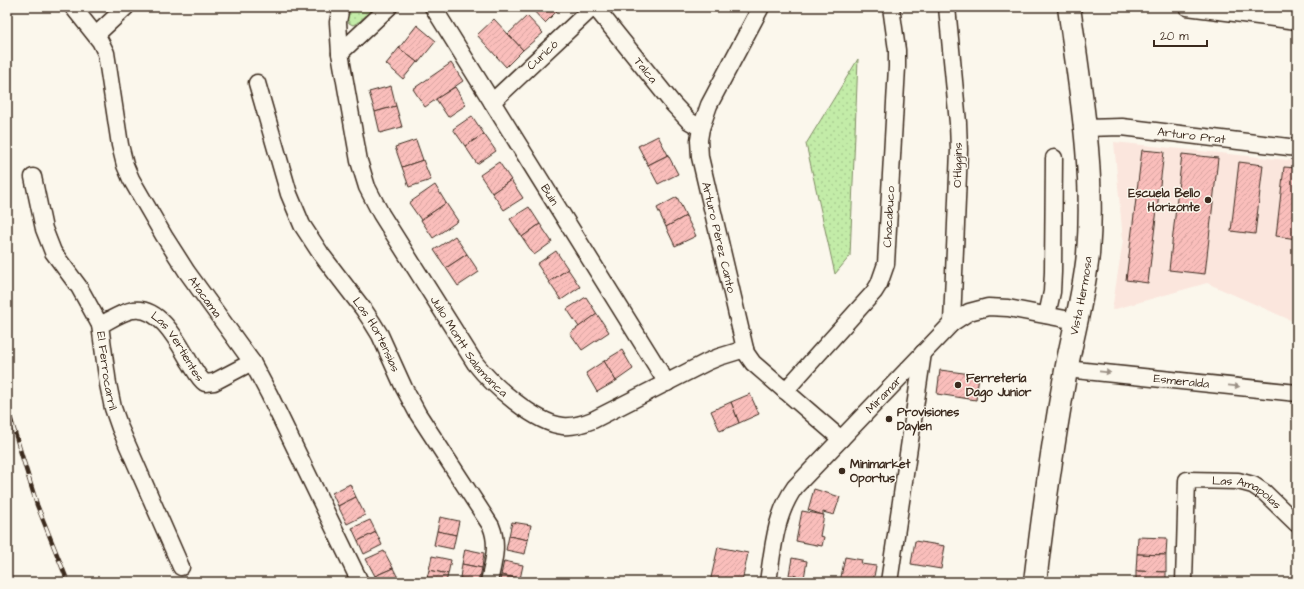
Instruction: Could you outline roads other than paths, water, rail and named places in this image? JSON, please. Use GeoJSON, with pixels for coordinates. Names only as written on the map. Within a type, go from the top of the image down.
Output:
{"type":"FeatureCollection","features":[{"type":"Feature","properties":{"kind":"main road","name":"Vista Hermosa"},"geometry":{"type":"LineString","coordinates":[[1035,582],[1053,445],[1088,254],[1089,186],[1085,128],[1069,7]]}},
{"type":"Feature","properties":{"kind":"street","name":"Atacama"},"geometry":{"type":"LineString","coordinates":[[73,7],[96,35],[106,53],[120,145],[124,165],[130,179],[160,230],[252,362],[360,582]]}},
{"type":"Feature","properties":{"kind":"street"},"geometry":{"type":"LineString","coordinates":[[96,35],[126,7]]}},
{"type":"Feature","properties":{"kind":"street","name":"Julio Montt Salamanca"},"geometry":{"type":"LineString","coordinates":[[341,7],[338,22],[340,52],[359,161],[367,187],[373,201],[474,363],[493,384],[545,421],[564,426],[574,426],[593,420],[719,357],[745,349]]}},
{"type":"Feature","properties":{"kind":"street"},"geometry":{"type":"LineString","coordinates":[[340,52],[388,7]]}},
{"type":"Feature","properties":{"kind":"street","name":"Buin"},"geometry":{"type":"LineString","coordinates":[[433,7],[667,383]]}},
{"type":"Feature","properties":{"kind":"street","name":"Curicó"},"geometry":{"type":"LineString","coordinates":[[492,102],[594,7]]}},
{"type":"Feature","properties":{"kind":"street","name":"Talca"},"geometry":{"type":"LineString","coordinates":[[594,7],[673,104],[689,121],[701,128]]}},
{"type":"Feature","properties":{"kind":"street","name":"Arturo Pérez Canto"},"geometry":{"type":"LineString","coordinates":[[761,7],[715,92],[704,116],[699,140],[700,157],[745,349],[753,363],[840,439]]}},
{"type":"Feature","properties":{"kind":"street","name":"Chacabuco"},"geometry":{"type":"LineString","coordinates":[[785,391],[874,292],[879,284],[886,264],[897,50],[891,7]]}},
{"type":"Feature","properties":{"kind":"street","name":"O'Higgins"},"geometry":{"type":"LineString","coordinates":[[948,7],[959,150],[952,323]]}},
{"type":"Feature","properties":{"kind":"street"},"geometry":{"type":"LineString","coordinates":[[1187,7],[1297,21]]}},
{"type":"Feature","properties":{"kind":"street","name":"Las Hortensias"},"geometry":{"type":"LineString","coordinates":[[257,84],[290,194],[302,225],[321,254],[372,322],[380,335],[404,388],[418,414],[491,526],[495,538],[495,546],[489,582]]}},
{"type":"Feature","properties":{"kind":"street","name":"Arturo Prat"},"geometry":{"type":"LineString","coordinates":[[1085,128],[1122,127],[1297,148]]}},
{"type":"Feature","properties":{"kind":"street"},"geometry":{"type":"LineString","coordinates":[[1047,315],[1052,292],[1053,272],[1054,158]]}},
{"type":"Feature","properties":{"kind":"street","name":"El Ferrocarril"},"geometry":{"type":"LineString","coordinates":[[33,176],[44,229],[53,252],[79,287],[100,325],[108,384],[113,408],[120,428],[181,567]]}},
{"type":"Feature","properties":{"kind":"street","name":"Miramar"},"geometry":{"type":"LineString","coordinates":[[768,582],[779,516],[784,504],[795,487],[952,323],[969,312],[988,307],[998,307],[1076,321]]}},
{"type":"Feature","properties":{"kind":"street","name":"Las Vertientes"},"geometry":{"type":"LineString","coordinates":[[100,325],[130,311],[138,310],[150,313],[168,328],[199,378],[205,383],[214,382],[252,362]]}},
{"type":"Feature","properties":{"kind":"street"},"geometry":{"type":"LineString","coordinates":[[889,582],[923,352]]}},
{"type":"Feature","properties":{"kind":"street","name":"Esmeralda"},"geometry":{"type":"LineString","coordinates":[[1066,369],[1297,393]]}},
{"type":"Feature","properties":{"kind":"street","name":"Las Amapolas"},"geometry":{"type":"LineString","coordinates":[[1184,582],[1186,480],[1238,481],[1254,485],[1265,493],[1297,524]]}},
{"type":"Feature","properties":{"kind":"railway"},"geometry":{"type":"LineString","coordinates":[[7,407],[37,505],[68,582]]}},
{"type":"Feature","properties":{"kind":"place","name":"Escuela Bello Horizonte"},"geometry":{"type":"Point","coordinates":[1208,200]}},
{"type":"Feature","properties":{"kind":"place","name":"Ferretería Dago Junior"},"geometry":{"type":"Point","coordinates":[958,385]}},
{"type":"Feature","properties":{"kind":"place","name":"Provisiones Daylen"},"geometry":{"type":"Point","coordinates":[889,419]}},
{"type":"Feature","properties":{"kind":"place","name":"Minimarket Oportus"},"geometry":{"type":"Point","coordinates":[842,471]}}]}
